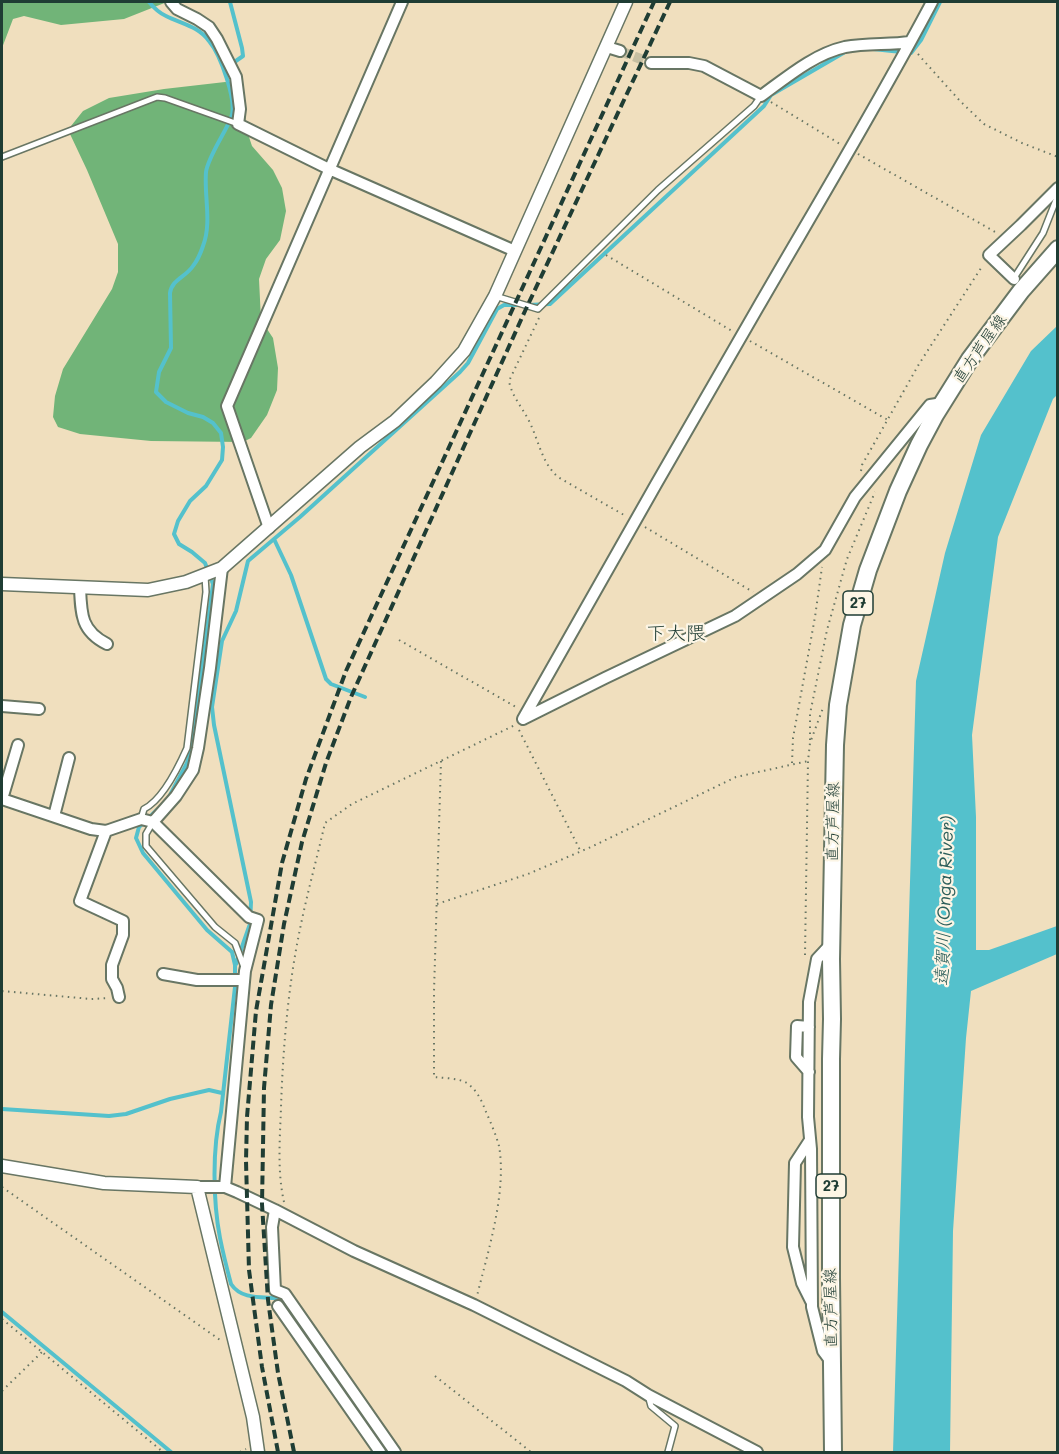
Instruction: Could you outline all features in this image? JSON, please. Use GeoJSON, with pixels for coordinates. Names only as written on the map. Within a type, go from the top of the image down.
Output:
{"type":"FeatureCollection","features":[{"type":"Feature","properties":{"kind":"main road","name":"直方芦屋線"},"geometry":{"type":"LineString","coordinates":[[833,1452],[831,944],[835,745],[838,705],[852,625],[868,570],[898,491],[919,444],[1018,285],[1058,249]]}},
{"type":"Feature","properties":{"kind":"street"},"geometry":{"type":"LineString","coordinates":[[171,2],[177,9],[209,27],[217,39],[236,77],[240,109],[238,124],[329,170],[515,251]]}},
{"type":"Feature","properties":{"kind":"street"},"geometry":{"type":"LineString","coordinates":[[269,528],[227,406],[402,2]]}},
{"type":"Feature","properties":{"kind":"street"},"geometry":{"type":"LineString","coordinates":[[2,584],[148,590],[186,582],[222,568],[360,447],[395,421],[436,382],[464,351],[495,296],[626,2]]}},
{"type":"Feature","properties":{"kind":"street"},"geometry":{"type":"LineString","coordinates":[[932,2],[523,719],[735,616],[797,574],[825,550],[855,497],[930,405],[943,403]]}},
{"type":"Feature","properties":{"kind":"street"},"geometry":{"type":"LineString","coordinates":[[651,63],[689,63],[704,66],[761,96],[809,62],[838,49],[867,44],[910,42]]}},
{"type":"Feature","properties":{"kind":"street"},"geometry":{"type":"LineString","coordinates":[[607,47],[620,51]]}},
{"type":"Feature","properties":{"kind":"street"},"geometry":{"type":"LineString","coordinates":[[1018,285],[989,255],[1058,188]]}},
{"type":"Feature","properties":{"kind":"street"},"geometry":{"type":"LineString","coordinates":[[153,822],[176,796],[193,770],[206,699],[222,568]]}},
{"type":"Feature","properties":{"kind":"street"},"geometry":{"type":"LineString","coordinates":[[80,587],[84,622],[100,641],[107,644]]}},
{"type":"Feature","properties":{"kind":"street"},"geometry":{"type":"LineString","coordinates":[[2,706],[39,709]]}},
{"type":"Feature","properties":{"kind":"street"},"geometry":{"type":"LineString","coordinates":[[18,745],[2,799],[91,829],[106,831],[141,819],[153,822],[249,917],[258,920],[245,975],[212,1187],[235,1344],[253,1417],[258,1452]]}},
{"type":"Feature","properties":{"kind":"street"},"geometry":{"type":"LineString","coordinates":[[54,816],[69,758]]}},
{"type":"Feature","properties":{"kind":"street"},"geometry":{"type":"LineString","coordinates":[[106,831],[80,901],[123,921],[123,935],[112,965],[112,979],[119,998]]}},
{"type":"Feature","properties":{"kind":"street"},"geometry":{"type":"LineString","coordinates":[[812,1304],[808,1117],[810,1002],[817,959],[831,944]]}},
{"type":"Feature","properties":{"kind":"street"},"geometry":{"type":"LineString","coordinates":[[163,974],[197,980],[245,975]]}},
{"type":"Feature","properties":{"kind":"street"},"geometry":{"type":"LineString","coordinates":[[810,1140],[795,1163],[793,1247],[802,1283],[812,1304],[823,1351],[832,1363]]}},
{"type":"Feature","properties":{"kind":"street"},"geometry":{"type":"LineString","coordinates":[[2,1166],[104,1183],[212,1187],[275,1210],[354,1251],[474,1305],[626,1381],[648,1395],[757,1452]]}},
{"type":"Feature","properties":{"kind":"street"},"geometry":{"type":"LineString","coordinates":[[275,1210],[272,1227],[275,1290],[285,1294],[396,1452]]}},
{"type":"Feature","properties":{"kind":"street"},"geometry":{"type":"LineString","coordinates":[[278,1306],[380,1452]]}},
{"type":"Feature","properties":{"kind":"lane"},"geometry":{"type":"LineString","coordinates":[[495,296],[538,309],[658,190],[754,106],[761,96]]}},
{"type":"Feature","properties":{"kind":"lane"},"geometry":{"type":"LineString","coordinates":[[2,157],[157,97],[238,124]]}},
{"type":"Feature","properties":{"kind":"lane"},"geometry":{"type":"LineString","coordinates":[[1018,285],[1058,195]]}},
{"type":"Feature","properties":{"kind":"lane"},"geometry":{"type":"LineString","coordinates":[[141,819],[144,809],[151,806],[177,771],[187,748],[207,592],[205,575]]}},
{"type":"Feature","properties":{"kind":"lane"},"geometry":{"type":"LineString","coordinates":[[193,697],[206,699]]}},
{"type":"Feature","properties":{"kind":"lane"},"geometry":{"type":"LineString","coordinates":[[153,822],[146,834],[146,846],[215,927],[235,943],[245,975]]}},
{"type":"Feature","properties":{"kind":"lane"},"geometry":{"type":"LineString","coordinates":[[648,1395],[651,1406],[675,1426],[668,1452]]}},
{"type":"Feature","properties":{"kind":"path"},"geometry":{"type":"LineString","coordinates":[[910,42],[960,101],[984,124],[1022,143],[1058,157]]}},
{"type":"Feature","properties":{"kind":"path"},"geometry":{"type":"LineString","coordinates":[[761,96],[1007,239]]}},
{"type":"Feature","properties":{"kind":"path"},"geometry":{"type":"LineString","coordinates":[[855,497],[862,465],[919,364],[989,255]]}},
{"type":"Feature","properties":{"kind":"path"},"geometry":{"type":"LineString","coordinates":[[538,309],[538,319],[509,381],[511,391],[529,421],[549,469],[558,477],[764,598]]}},
{"type":"Feature","properties":{"kind":"path"},"geometry":{"type":"LineString","coordinates":[[805,956],[810,714],[827,630],[847,559],[878,484]]}},
{"type":"Feature","properties":{"kind":"path"},"geometry":{"type":"LineString","coordinates":[[792,764],[797,716],[825,550]]}},
{"type":"Feature","properties":{"kind":"path"},"geometry":{"type":"LineString","coordinates":[[399,640],[526,713]]}},
{"type":"Feature","properties":{"kind":"path"},"geometry":{"type":"LineString","coordinates":[[810,743],[825,704]]}},
{"type":"Feature","properties":{"kind":"path"},"geometry":{"type":"LineString","coordinates":[[287,1217],[282,1194],[279,1159],[282,1081],[292,972],[300,927],[325,823],[352,804],[516,725],[581,852]]}},
{"type":"Feature","properties":{"kind":"path"},"geometry":{"type":"LineString","coordinates":[[441,761],[434,991],[434,1077],[455,1079],[466,1083],[477,1093],[499,1146],[501,1182],[495,1220],[474,1305]]}},
{"type":"Feature","properties":{"kind":"path"},"geometry":{"type":"LineString","coordinates":[[437,904],[528,874],[581,852],[736,777],[808,761]]}},
{"type":"Feature","properties":{"kind":"path"},"geometry":{"type":"LineString","coordinates":[[2,991],[91,999],[119,998]]}},
{"type":"Feature","properties":{"kind":"path"},"geometry":{"type":"LineString","coordinates":[[2,1187],[226,1344],[235,1344]]}},
{"type":"Feature","properties":{"kind":"path"},"geometry":{"type":"LineString","coordinates":[[2,1319],[163,1452]]}},
{"type":"Feature","properties":{"kind":"path"},"geometry":{"type":"LineString","coordinates":[[2,1391],[42,1352]]}},
{"type":"Feature","properties":{"kind":"path"},"geometry":{"type":"LineString","coordinates":[[435,1376],[531,1452]]}},
{"type":"Feature","properties":{"kind":"green space"},"geometry":{"type":"Polygon","coordinates":[[[2,2],[167,2],[124,19],[61,25],[24,16],[13,19],[2,48],[2,2]]]}},
{"type":"Feature","properties":{"kind":"green space"},"geometry":{"type":"Polygon","coordinates":[[[225,82],[238,84],[244,94],[246,128],[252,146],[273,170],[282,188],[286,211],[280,240],[266,259],[259,279],[261,320],[273,338],[278,368],[277,390],[267,415],[251,438],[243,442],[151,441],[80,434],[58,427],[53,417],[55,396],[63,369],[112,289],[118,272],[118,244],[70,134],[71,126],[83,111],[109,98],[225,82]]]}},
{"type":"Feature","properties":{"kind":"water","name":"遠賀川 (Onga River)"},"geometry":{"type":"Polygon","coordinates":[[[1057,326],[1057,395],[1053,399],[998,537],[972,735],[976,817],[976,950],[989,950],[1057,926],[1057,954],[971,991],[953,1231],[950,1452],[893,1452],[916,681],[945,553],[981,435],[1031,351],[1057,326]]]}},
{"type":"Feature","properties":{"kind":"waterway"},"geometry":{"type":"LineString","coordinates":[[149,2],[161,13],[195,29],[209,41],[227,78],[233,111],[206,172],[207,228],[203,246],[193,266],[171,288],[171,348],[159,372],[156,392],[166,402],[213,423],[221,433],[223,447],[222,460],[206,486],[190,501],[178,521],[174,534],[179,544],[205,563],[213,584],[192,745],[187,763],[169,797]]}},
{"type":"Feature","properties":{"kind":"waterway"},"geometry":{"type":"LineString","coordinates":[[230,2],[243,56],[233,63],[230,62]]}},
{"type":"Feature","properties":{"kind":"waterway"},"geometry":{"type":"LineString","coordinates":[[873,49],[911,53],[921,40],[940,2]]}},
{"type":"Feature","properties":{"kind":"waterway"},"geometry":{"type":"LineString","coordinates":[[528,305],[550,304],[764,106],[771,95],[845,52]]}},
{"type":"Feature","properties":{"kind":"waterway"},"geometry":{"type":"LineString","coordinates":[[236,964],[250,924],[251,902],[212,707],[222,641],[236,611],[248,561],[460,372],[468,363],[497,309],[504,305],[517,305]]}},
{"type":"Feature","properties":{"kind":"waterway"},"geometry":{"type":"LineString","coordinates":[[274,539],[291,575],[326,679],[331,684],[365,697]]}},
{"type":"Feature","properties":{"kind":"waterway"},"geometry":{"type":"LineString","coordinates":[[158,809],[139,827],[136,838],[143,853],[207,930],[232,952],[235,965],[235,987],[214,1175],[220,1238],[231,1284],[245,1295],[275,1298],[280,1303]]}},
{"type":"Feature","properties":{"kind":"waterway"},"geometry":{"type":"LineString","coordinates":[[2,1109],[109,1116],[126,1114],[170,1099],[209,1090],[222,1093]]}},
{"type":"Feature","properties":{"kind":"waterway"},"geometry":{"type":"LineString","coordinates":[[2,1312],[171,1452]]}},
{"type":"Feature","properties":{"kind":"tunnel"},"geometry":{"type":"LineString","coordinates":[[620,51],[651,63]]}},
{"type":"Feature","properties":{"kind":"railway"},"geometry":{"type":"LineString","coordinates":[[278,1452],[262,1367],[249,1270],[246,1161],[247,1117],[256,1011],[282,863],[306,779],[346,671],[654,2]]}},
{"type":"Feature","properties":{"kind":"railway"},"geometry":{"type":"LineString","coordinates":[[294,1452],[278,1373],[268,1300],[262,1204],[264,1088],[271,1005],[284,924],[302,842],[326,763],[351,697],[525,311],[670,2]]}},
{"type":"Feature","properties":{"kind":"district","name":"下大隈"},"geometry":{"type":"Point","coordinates":[676,634]}}]}
